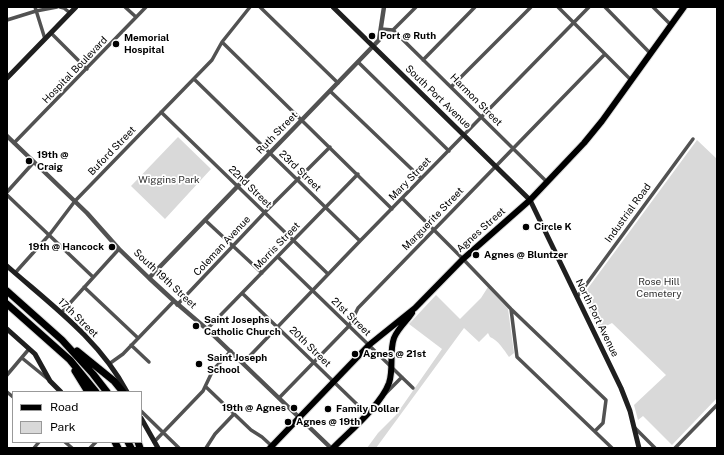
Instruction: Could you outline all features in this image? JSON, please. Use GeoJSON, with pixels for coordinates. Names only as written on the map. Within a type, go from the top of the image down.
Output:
{"type":"FeatureCollection","features":[{"type":"Feature","properties":{"kind":"highway"},"geometry":{"type":"LineString","coordinates":[[9,292],[62,340],[114,381],[122,391]]}},
{"type":"Feature","properties":{"kind":"highway"},"geometry":{"type":"LineString","coordinates":[[8,304],[70,360],[95,391]]}},
{"type":"Feature","properties":{"kind":"highway"},"geometry":{"type":"LineString","coordinates":[[62,340],[106,391]]}},
{"type":"Feature","properties":{"kind":"highway"},"geometry":{"type":"LineString","coordinates":[[54,345],[77,374],[87,391]]}},
{"type":"Feature","properties":{"kind":"main road"},"geometry":{"type":"LineString","coordinates":[[7,78],[76,7]]}},
{"type":"Feature","properties":{"kind":"main road","name":"South Port Avenue"},"geometry":{"type":"LineString","coordinates":[[333,7],[530,200]]}},
{"type":"Feature","properties":{"kind":"main road","name":"Agnes Street"},"geometry":{"type":"LineString","coordinates":[[272,447],[369,345],[415,308],[463,259],[530,200],[594,132],[650,52],[684,7]]}},
{"type":"Feature","properties":{"kind":"main road","name":"North Port Avenue"},"geometry":{"type":"LineString","coordinates":[[530,200],[576,298],[621,388],[630,411],[639,448]]}},
{"type":"Feature","properties":{"kind":"main road","name":"17th Street"},"geometry":{"type":"LineString","coordinates":[[7,266],[61,313],[92,343],[122,382],[126,391]]}},
{"type":"Feature","properties":{"kind":"main road"},"geometry":{"type":"LineString","coordinates":[[332,448],[367,414],[380,399],[389,383],[394,338],[398,330],[415,308]]}},
{"type":"Feature","properties":{"kind":"main road"},"geometry":{"type":"LineString","coordinates":[[7,329],[37,358],[50,381],[60,391]]}},
{"type":"Feature","properties":{"kind":"main road"},"geometry":{"type":"LineString","coordinates":[[142,420],[158,448]]}},
{"type":"Feature","properties":{"kind":"street"},"geometry":{"type":"LineString","coordinates":[[7,20],[36,9],[59,7],[64,8],[70,13]]}},
{"type":"Feature","properties":{"kind":"street"},"geometry":{"type":"LineString","coordinates":[[125,7],[136,17]]}},
{"type":"Feature","properties":{"kind":"street","name":"Hospital Boulevard"},"geometry":{"type":"LineString","coordinates":[[14,143],[146,7]]}},
{"type":"Feature","properties":{"kind":"street","name":"Buford Street"},"geometry":{"type":"LineString","coordinates":[[15,273],[50,234],[75,201],[212,60],[223,40],[250,7]]}},
{"type":"Feature","properties":{"kind":"street"},"geometry":{"type":"LineString","coordinates":[[260,7],[338,83]]}},
{"type":"Feature","properties":{"kind":"street","name":"Ruth Street"},"geometry":{"type":"LineString","coordinates":[[149,278],[374,46],[379,40],[384,7]]}},
{"type":"Feature","properties":{"kind":"street"},"geometry":{"type":"LineString","coordinates":[[381,29],[393,30],[416,7]]}},
{"type":"Feature","properties":{"kind":"street"},"geometry":{"type":"LineString","coordinates":[[424,60],[475,7]]}},
{"type":"Feature","properties":{"kind":"street"},"geometry":{"type":"LineString","coordinates":[[451,86],[531,7]]}},
{"type":"Feature","properties":{"kind":"street"},"geometry":{"type":"LineString","coordinates":[[558,7],[631,80]]}},
{"type":"Feature","properties":{"kind":"street","name":"Mary Street"},"geometry":{"type":"LineString","coordinates":[[243,363],[312,290],[589,7]]}},
{"type":"Feature","properties":{"kind":"street"},"geometry":{"type":"LineString","coordinates":[[605,7],[650,52]]}},
{"type":"Feature","properties":{"kind":"street"},"geometry":{"type":"LineString","coordinates":[[653,7],[671,25]]}},
{"type":"Feature","properties":{"kind":"street"},"geometry":{"type":"LineString","coordinates":[[36,9],[45,39]]}},
{"type":"Feature","properties":{"kind":"street","name":"Harmon Street"},"geometry":{"type":"LineString","coordinates":[[393,30],[482,116],[547,182]]}},
{"type":"Feature","properties":{"kind":"street"},"geometry":{"type":"LineString","coordinates":[[51,33],[87,68]]}},
{"type":"Feature","properties":{"kind":"street"},"geometry":{"type":"LineString","coordinates":[[223,40],[392,208]]}},
{"type":"Feature","properties":{"kind":"street","name":"Marguerite Street"},"geometry":{"type":"LineString","coordinates":[[279,398],[349,326],[354,319],[358,308],[604,54]]}},
{"type":"Feature","properties":{"kind":"street"},"geometry":{"type":"LineString","coordinates":[[358,62],[449,151]]}},
{"type":"Feature","properties":{"kind":"street","name":"23rd Street"},"geometry":{"type":"LineString","coordinates":[[194,79],[360,241]]}},
{"type":"Feature","properties":{"kind":"street"},"geometry":{"type":"LineString","coordinates":[[330,91],[421,178]]}},
{"type":"Feature","properties":{"kind":"street","name":"22nd Street"},"geometry":{"type":"LineString","coordinates":[[161,112],[328,274]]}},
{"type":"Feature","properties":{"kind":"street","name":"South 19th Street"},"geometry":{"type":"LineString","coordinates":[[7,136],[75,201],[119,249],[149,278],[176,303],[208,329],[299,418],[332,448]]}},
{"type":"Feature","properties":{"kind":"street","name":"Industrial Road"},"geometry":{"type":"LineString","coordinates":[[576,298],[693,139]]}},
{"type":"Feature","properties":{"kind":"street","name":"Coleman Avenue"},"geometry":{"type":"LineString","coordinates":[[109,364],[123,354],[176,303],[233,247],[265,212],[330,147]]}},
{"type":"Feature","properties":{"kind":"street"},"geometry":{"type":"LineString","coordinates":[[34,162],[7,193],[93,277]]}},
{"type":"Feature","properties":{"kind":"street","name":"Morris Street"},"geometry":{"type":"LineString","coordinates":[[208,329],[358,174]]}},
{"type":"Feature","properties":{"kind":"street"},"geometry":{"type":"LineString","coordinates":[[402,198],[511,309],[606,400],[603,423],[594,431]]}},
{"type":"Feature","properties":{"kind":"street"},"geometry":{"type":"LineString","coordinates":[[205,220],[262,273]]}},
{"type":"Feature","properties":{"kind":"street"},"geometry":{"type":"LineString","coordinates":[[61,313],[119,249]]}},
{"type":"Feature","properties":{"kind":"street","name":"21st Street"},"geometry":{"type":"LineString","coordinates":[[278,257],[413,388]]}},
{"type":"Feature","properties":{"kind":"street"},"geometry":{"type":"LineString","coordinates":[[84,287],[138,338]]}},
{"type":"Feature","properties":{"kind":"street","name":"20th Street"},"geometry":{"type":"LineString","coordinates":[[242,293],[367,414]]}},
{"type":"Feature","properties":{"kind":"street"},"geometry":{"type":"LineString","coordinates":[[511,309],[517,358],[612,448]]}},
{"type":"Feature","properties":{"kind":"street"},"geometry":{"type":"LineString","coordinates":[[131,345],[149,362]]}},
{"type":"Feature","properties":{"kind":"street"},"geometry":{"type":"LineString","coordinates":[[7,375],[29,349]]}},
{"type":"Feature","properties":{"kind":"street"},"geometry":{"type":"LineString","coordinates":[[154,442],[206,386],[213,370],[231,351]]}},
{"type":"Feature","properties":{"kind":"street"},"geometry":{"type":"LineString","coordinates":[[22,358],[44,378],[50,381]]}},
{"type":"Feature","properties":{"kind":"street"},"geometry":{"type":"LineString","coordinates":[[380,399],[402,377]]}},
{"type":"Feature","properties":{"kind":"street"},"geometry":{"type":"LineString","coordinates":[[206,386],[251,430],[262,437],[272,447]]}},
{"type":"Feature","properties":{"kind":"street"},"geometry":{"type":"LineString","coordinates":[[675,448],[717,405]]}},
{"type":"Feature","properties":{"kind":"street"},"geometry":{"type":"LineString","coordinates":[[142,412],[179,448]]}},
{"type":"Feature","properties":{"kind":"street"},"geometry":{"type":"LineString","coordinates":[[206,448],[215,434],[234,414]]}},
{"type":"Feature","properties":{"kind":"street"},"geometry":{"type":"LineString","coordinates":[[634,428],[655,448]]}},
{"type":"Feature","properties":{"kind":"green space","name":"Wiggins Park"},"geometry":{"type":"Polygon","coordinates":[[[178,137],[211,169],[165,219],[131,186],[178,137]]]}},
{"type":"Feature","properties":{"kind":"green space","name":"Rose Hill Cemetery"},"geometry":{"type":"Polygon","coordinates":[[[697,140],[717,159],[717,398],[672,445],[643,416],[638,420],[634,405],[666,375],[612,323],[598,330],[583,295],[697,140]]]}},
{"type":"Feature","properties":{"kind":"green space"},"geometry":{"type":"Polygon","coordinates":[[[488,287],[508,309],[514,353],[509,357],[496,340],[490,337],[488,333],[479,342],[464,328],[376,448],[367,448],[378,433],[396,415],[442,349],[409,324],[436,295],[460,319],[481,298],[488,287]]]}},
{"type":"Feature","properties":{"kind":"place","name":"Port @ Ruth"},"geometry":{"type":"Point","coordinates":[372,36]}},
{"type":"Feature","properties":{"kind":"place","name":"Memorial Hospital"},"geometry":{"type":"Point","coordinates":[116,44]}},
{"type":"Feature","properties":{"kind":"place","name":"19th @ Craig"},"geometry":{"type":"Point","coordinates":[29,161]}},
{"type":"Feature","properties":{"kind":"place","name":"Circle K"},"geometry":{"type":"Point","coordinates":[526,227]}},
{"type":"Feature","properties":{"kind":"place","name":"19th @ Hancock"},"geometry":{"type":"Point","coordinates":[112,247]}},
{"type":"Feature","properties":{"kind":"place","name":"Agnes @ Bluntzer"},"geometry":{"type":"Point","coordinates":[476,255]}},
{"type":"Feature","properties":{"kind":"place","name":"Saint Josephs Catholic Church"},"geometry":{"type":"Point","coordinates":[196,326]}},
{"type":"Feature","properties":{"kind":"place","name":"Agnes @ 21st"},"geometry":{"type":"Point","coordinates":[355,354]}},
{"type":"Feature","properties":{"kind":"place","name":"Saint Joseph School"},"geometry":{"type":"Point","coordinates":[199,364]}},
{"type":"Feature","properties":{"kind":"place","name":"19th @ Agnes"},"geometry":{"type":"Point","coordinates":[294,408]}},
{"type":"Feature","properties":{"kind":"place","name":"Family Dollar"},"geometry":{"type":"Point","coordinates":[328,409]}},
{"type":"Feature","properties":{"kind":"place","name":"Agnes @ 19th"},"geometry":{"type":"Point","coordinates":[288,422]}}]}
